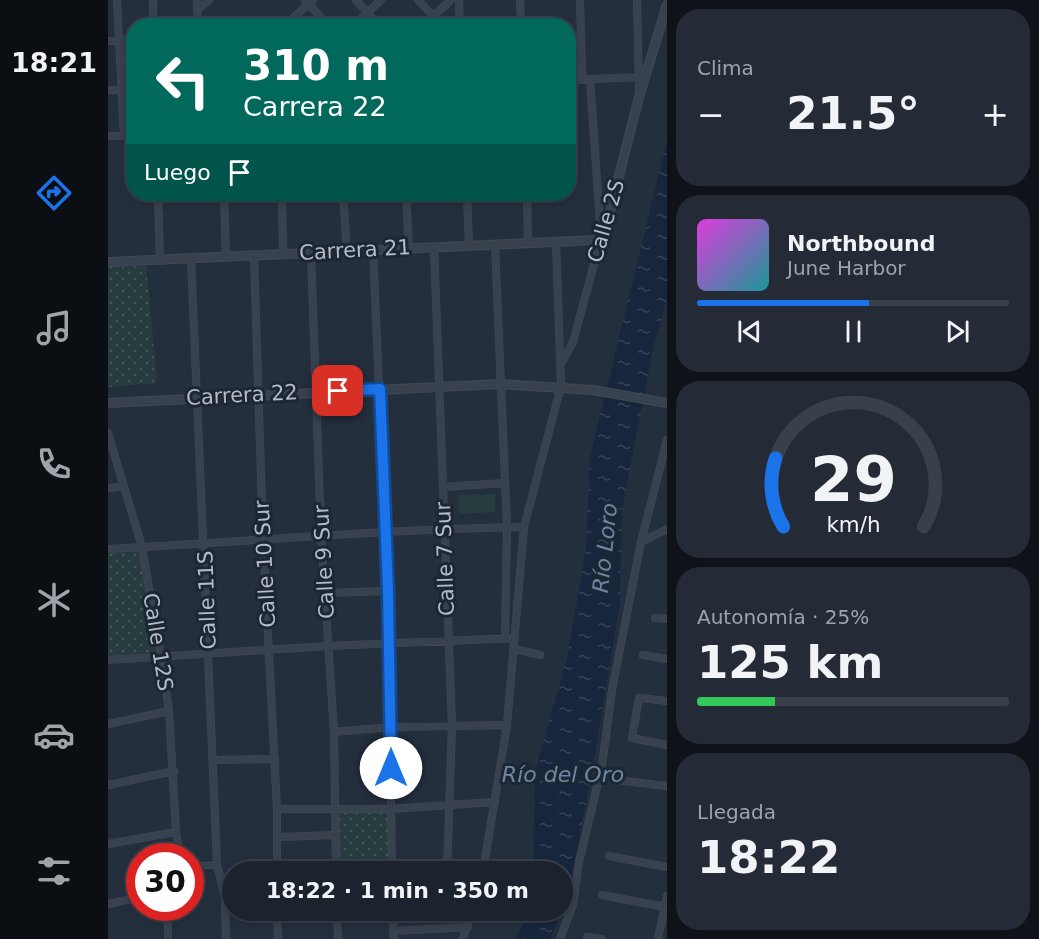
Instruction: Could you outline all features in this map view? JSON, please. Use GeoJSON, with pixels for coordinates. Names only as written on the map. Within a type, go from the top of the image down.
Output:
{"type":"FeatureCollection","features":[{"type":"Feature","properties":{"kind":"street"},"geometry":{"type":"LineString","coordinates":[[108,136],[124,136],[117,0]]}},
{"type":"Feature","properties":{"kind":"street"},"geometry":{"type":"LineString","coordinates":[[153,0],[153,18]]}},
{"type":"Feature","properties":{"kind":"street"},"geometry":{"type":"LineString","coordinates":[[197,0],[198,18]]}},
{"type":"Feature","properties":{"kind":"street"},"geometry":{"type":"LineString","coordinates":[[197,10],[209,0]]}},
{"type":"Feature","properties":{"kind":"street"},"geometry":{"type":"LineString","coordinates":[[356,0],[372,18]]}},
{"type":"Feature","properties":{"kind":"street"},"geometry":{"type":"LineString","coordinates":[[362,18],[381,0]]}},
{"type":"Feature","properties":{"kind":"street"},"geometry":{"type":"LineString","coordinates":[[418,0],[433,16],[451,0]]}},
{"type":"Feature","properties":{"kind":"street"},"geometry":{"type":"LineString","coordinates":[[459,0],[460,18]]}},
{"type":"Feature","properties":{"kind":"street"},"geometry":{"type":"LineString","coordinates":[[520,0],[521,18]]}},
{"type":"Feature","properties":{"kind":"street"},"geometry":{"type":"LineString","coordinates":[[580,0],[601,238]]}},
{"type":"Feature","properties":{"kind":"street"},"geometry":{"type":"LineString","coordinates":[[576,80],[642,77],[637,0]]}},
{"type":"Feature","properties":{"kind":"street"},"geometry":{"type":"LineString","coordinates":[[292,18],[309,1],[323,18]]}},
{"type":"Feature","properties":{"kind":"street","name":"Calle 2S"},"geometry":{"type":"LineString","coordinates":[[562,362],[573,342],[639,97],[642,77],[667,5]]}},
{"type":"Feature","properties":{"kind":"street"},"geometry":{"type":"LineString","coordinates":[[108,41],[126,40]]}},
{"type":"Feature","properties":{"kind":"street"},"geometry":{"type":"LineString","coordinates":[[108,90],[126,89]]}},
{"type":"Feature","properties":{"kind":"street"},"geometry":{"type":"LineString","coordinates":[[158,201],[160,261]]}},
{"type":"Feature","properties":{"kind":"street"},"geometry":{"type":"LineString","coordinates":[[224,201],[226,258]]}},
{"type":"Feature","properties":{"kind":"street"},"geometry":{"type":"LineString","coordinates":[[282,201],[283,254]]}},
{"type":"Feature","properties":{"kind":"street"},"geometry":{"type":"LineString","coordinates":[[343,201],[346,251]]}},
{"type":"Feature","properties":{"kind":"street"},"geometry":{"type":"LineString","coordinates":[[406,201],[409,248]]}},
{"type":"Feature","properties":{"kind":"street"},"geometry":{"type":"LineString","coordinates":[[468,201],[470,245]]}},
{"type":"Feature","properties":{"kind":"street"},"geometry":{"type":"LineString","coordinates":[[527,201],[528,242]]}},
{"type":"Feature","properties":{"kind":"street","name":"Carrera 21"},"geometry":{"type":"LineString","coordinates":[[108,262],[528,242],[592,242],[601,238]]}},
{"type":"Feature","properties":{"kind":"street"},"geometry":{"type":"LineString","coordinates":[[485,861],[507,725],[524,527],[561,386],[562,362],[556,242]]}},
{"type":"Feature","properties":{"kind":"street"},"geometry":{"type":"LineString","coordinates":[[495,244],[507,528],[505,639]]}},
{"type":"Feature","properties":{"kind":"street","name":"Calle 7 Sur"},"geometry":{"type":"LineString","coordinates":[[434,247],[447,641],[452,726],[447,861]]}},
{"type":"Feature","properties":{"kind":"street"},"geometry":{"type":"LineString","coordinates":[[373,250],[390,645],[392,861]]}},
{"type":"Feature","properties":{"kind":"street","name":"Calle 9 Sur"},"geometry":{"type":"LineString","coordinates":[[311,253],[321,534],[334,732],[336,861]]}},
{"type":"Feature","properties":{"kind":"street","name":"Calle 10 Sur"},"geometry":{"type":"LineString","coordinates":[[254,256],[262,538],[275,759],[277,861]]}},
{"type":"Feature","properties":{"kind":"street","name":"Calle 11S"},"geometry":{"type":"LineString","coordinates":[[191,259],[205,543],[217,865],[222,878]]}},
{"type":"Feature","properties":{"kind":"street","name":"Carrera 22"},"geometry":{"type":"LineString","coordinates":[[108,403],[317,391],[500,384],[561,386],[667,402]]}},
{"type":"Feature","properties":{"kind":"street","name":"Calle 12S"},"geometry":{"type":"LineString","coordinates":[[108,433],[142,547],[161,656],[169,711],[178,843]]}},
{"type":"Feature","properties":{"kind":"street"},"geometry":{"type":"LineString","coordinates":[[560,939],[573,904],[579,862],[602,766],[612,690],[641,542],[667,440]]}},
{"type":"Feature","properties":{"kind":"street"},"geometry":{"type":"LineString","coordinates":[[443,487],[505,483]]}},
{"type":"Feature","properties":{"kind":"street"},"geometry":{"type":"LineString","coordinates":[[108,488],[124,486]]}},
{"type":"Feature","properties":{"kind":"street"},"geometry":{"type":"LineString","coordinates":[[108,549],[321,534],[385,534],[524,527]]}},
{"type":"Feature","properties":{"kind":"street"},"geometry":{"type":"LineString","coordinates":[[641,542],[667,529]]}},
{"type":"Feature","properties":{"kind":"street"},"geometry":{"type":"LineString","coordinates":[[326,593],[388,591]]}},
{"type":"Feature","properties":{"kind":"street"},"geometry":{"type":"LineString","coordinates":[[655,618],[667,619]]}},
{"type":"Feature","properties":{"kind":"street"},"geometry":{"type":"LineString","coordinates":[[108,660],[328,646],[514,638]]}},
{"type":"Feature","properties":{"kind":"street"},"geometry":{"type":"LineString","coordinates":[[514,649],[540,656]]}},
{"type":"Feature","properties":{"kind":"street"},"geometry":{"type":"LineString","coordinates":[[643,655],[667,659]]}},
{"type":"Feature","properties":{"kind":"street"},"geometry":{"type":"LineString","coordinates":[[667,701],[639,698],[632,738],[667,745]]}},
{"type":"Feature","properties":{"kind":"street"},"geometry":{"type":"LineString","coordinates":[[108,724],[169,711]]}},
{"type":"Feature","properties":{"kind":"street"},"geometry":{"type":"LineString","coordinates":[[334,732],[391,727],[507,725]]}},
{"type":"Feature","properties":{"kind":"street"},"geometry":{"type":"LineString","coordinates":[[213,760],[275,759]]}},
{"type":"Feature","properties":{"kind":"street"},"geometry":{"type":"LineString","coordinates":[[108,785],[174,771]]}},
{"type":"Feature","properties":{"kind":"street"},"geometry":{"type":"LineString","coordinates":[[616,780],[667,786]]}},
{"type":"Feature","properties":{"kind":"street"},"geometry":{"type":"LineString","coordinates":[[277,809],[390,809],[450,803],[495,802]]}},
{"type":"Feature","properties":{"kind":"street"},"geometry":{"type":"LineString","coordinates":[[108,844],[176,832]]}},
{"type":"Feature","properties":{"kind":"street"},"geometry":{"type":"LineString","coordinates":[[278,837],[335,835]]}},
{"type":"Feature","properties":{"kind":"street"},"geometry":{"type":"LineString","coordinates":[[609,856],[667,867]]}},
{"type":"Feature","properties":{"kind":"street"},"geometry":{"type":"LineString","coordinates":[[204,865],[217,865]]}},
{"type":"Feature","properties":{"kind":"street"},"geometry":{"type":"LineString","coordinates":[[602,895],[665,907]]}},
{"type":"Feature","properties":{"kind":"street"},"geometry":{"type":"LineString","coordinates":[[658,939],[667,897]]}},
{"type":"Feature","properties":{"kind":"street"},"geometry":{"type":"LineString","coordinates":[[108,903],[126,900]]}},
{"type":"Feature","properties":{"kind":"street"},"geometry":{"type":"LineString","coordinates":[[168,921],[168,939]]}},
{"type":"Feature","properties":{"kind":"street","name":"Calle 11S"},"geometry":{"type":"LineString","coordinates":[[226,939],[227,921]]}},
{"type":"Feature","properties":{"kind":"street"},"geometry":{"type":"LineString","coordinates":[[278,921],[278,939]]}},
{"type":"Feature","properties":{"kind":"street"},"geometry":{"type":"LineString","coordinates":[[337,921],[338,939]]}},
{"type":"Feature","properties":{"kind":"street"},"geometry":{"type":"LineString","coordinates":[[463,939],[469,921]]}},
{"type":"Feature","properties":{"kind":"street"},"geometry":{"type":"LineString","coordinates":[[394,935],[468,927]]}},
{"type":"Feature","properties":{"kind":"street"},"geometry":{"type":"LineString","coordinates":[[587,937],[601,939]]}},
{"type":"Feature","properties":{"kind":"green space"},"geometry":{"type":"Polygon","coordinates":[[[146,266],[157,383],[108,387],[108,267],[146,266]]]}},
{"type":"Feature","properties":{"kind":"green space"},"geometry":{"type":"Polygon","coordinates":[[[495,494],[495,512],[459,514],[459,495],[495,494]]]}},
{"type":"Feature","properties":{"kind":"green space"},"geometry":{"type":"Polygon","coordinates":[[[140,552],[157,652],[108,656],[108,553],[140,552]]]}},
{"type":"Feature","properties":{"kind":"green space"},"geometry":{"type":"Polygon","coordinates":[[[335,809],[390,809],[392,861],[336,861],[335,809]]]}},
{"type":"Feature","properties":{"kind":"water","name":"Río del Oro"},"geometry":{"type":"Polygon","coordinates":[[[667,140],[667,298],[652,353],[622,510],[620,603],[573,871],[573,861],[533,861],[535,772],[567,658],[586,549],[590,457],[667,140]]]}},
{"type":"Feature","properties":{"kind":"water","name":"Río del Oro"},"geometry":{"type":"Polygon","coordinates":[[[525,921],[558,921],[550,939],[515,939],[525,921]]]}},
{"type":"Feature","properties":{"kind":"route"},"geometry":{"type":"LineString","coordinates":[[338,391],[380,389],[388,591],[391,768]]}},
{"type":"Feature","properties":{"kind":"water label","name":"Río Loro"},"geometry":{"type":"Point","coordinates":[605,548]}}]}
